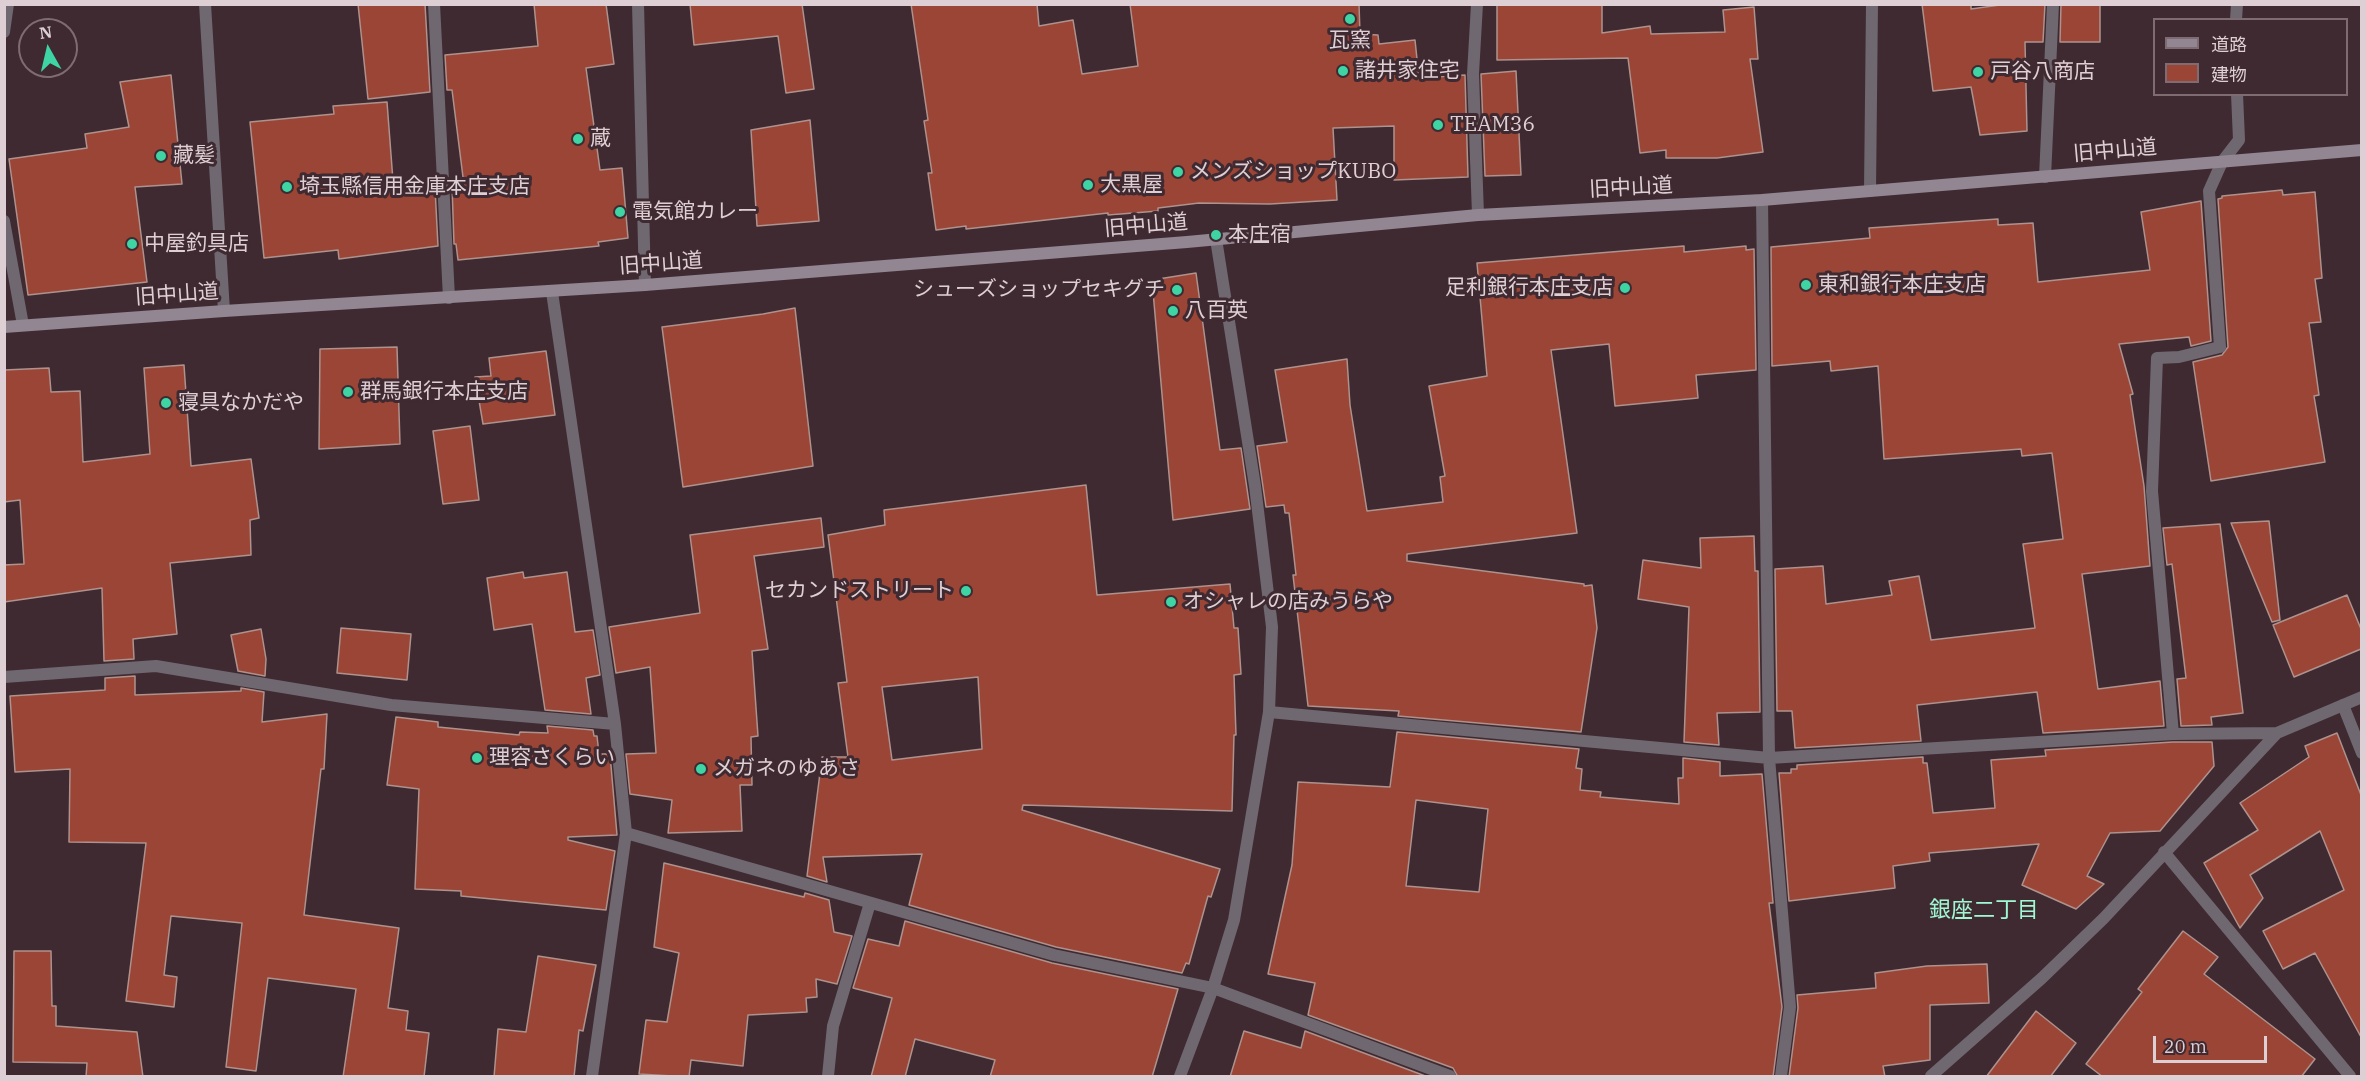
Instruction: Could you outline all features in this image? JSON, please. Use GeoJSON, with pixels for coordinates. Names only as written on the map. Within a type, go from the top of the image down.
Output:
{"type":"FeatureCollection","features":[{"type":"Feature","properties":{"kind":"main road","name":"旧中山道"},"geometry":{"type":"LineString","coordinates":[[4,327],[224,311],[552,292],[1478,216],[1762,201],[2361,150]]}},
{"type":"Feature","properties":{"kind":"street"},"geometry":{"type":"LineString","coordinates":[[4,32],[8,4]]}},
{"type":"Feature","properties":{"kind":"street"},"geometry":{"type":"LineString","coordinates":[[205,4],[224,311]]}},
{"type":"Feature","properties":{"kind":"street"},"geometry":{"type":"LineString","coordinates":[[434,4],[449,298]]}},
{"type":"Feature","properties":{"kind":"street"},"geometry":{"type":"LineString","coordinates":[[638,4],[645,285]]}},
{"type":"Feature","properties":{"kind":"street"},"geometry":{"type":"LineString","coordinates":[[1477,4],[1473,74],[1478,216]]}},
{"type":"Feature","properties":{"kind":"street"},"geometry":{"type":"LineString","coordinates":[[1870,191],[1872,4]]}},
{"type":"Feature","properties":{"kind":"street"},"geometry":{"type":"LineString","coordinates":[[2045,177],[2053,4]]}},
{"type":"Feature","properties":{"kind":"street"},"geometry":{"type":"LineString","coordinates":[[2174,734],[2152,491],[2157,358],[2180,357],[2220,347],[2209,191],[2222,162],[2239,140],[2237,96]]}},
{"type":"Feature","properties":{"kind":"street"},"geometry":{"type":"LineString","coordinates":[[1762,201],[1769,758],[1790,1007],[1781,1077]]}},
{"type":"Feature","properties":{"kind":"street"},"geometry":{"type":"LineString","coordinates":[[4,221],[23,326]]}},
{"type":"Feature","properties":{"kind":"street"},"geometry":{"type":"LineString","coordinates":[[1180,1077],[1213,988],[1234,920],[1269,712],[1272,627],[1255,486],[1216,239]]}},
{"type":"Feature","properties":{"kind":"street"},"geometry":{"type":"LineString","coordinates":[[552,292],[615,724],[626,833],[592,1077]]}},
{"type":"Feature","properties":{"kind":"street"},"geometry":{"type":"LineString","coordinates":[[4,676],[156,666],[391,705],[615,724]]}},
{"type":"Feature","properties":{"kind":"street"},"geometry":{"type":"LineString","coordinates":[[1269,712],[1769,758],[2174,734],[2277,733],[2361,697]]}},
{"type":"Feature","properties":{"kind":"street"},"geometry":{"type":"LineString","coordinates":[[2343,705],[2361,753]]}},
{"type":"Feature","properties":{"kind":"street"},"geometry":{"type":"LineString","coordinates":[[1931,1077],[2042,978],[2104,918],[2277,733]]}},
{"type":"Feature","properties":{"kind":"street"},"geometry":{"type":"LineString","coordinates":[[626,833],[1054,955],[1213,988],[1450,1077]]}},
{"type":"Feature","properties":{"kind":"street"},"geometry":{"type":"LineString","coordinates":[[2164,852],[2350,1077]]}},
{"type":"Feature","properties":{"kind":"street"},"geometry":{"type":"LineString","coordinates":[[828,1077],[833,1026],[870,903]]}},
{"type":"Feature","properties":{"kind":"building"},"geometry":{"type":"Polygon","coordinates":[[[358,4],[425,4],[430,92],[368,99],[358,4]]]}},
{"type":"Feature","properties":{"kind":"building"},"geometry":{"type":"Polygon","coordinates":[[[534,4],[606,4],[614,64],[586,68],[600,170],[622,168],[628,238],[598,242],[599,246],[458,260],[456,244],[454,244],[452,186],[464,185],[452,90],[447,90],[445,55],[538,46],[534,4]]]}},
{"type":"Feature","properties":{"kind":"building"},"geometry":{"type":"Polygon","coordinates":[[[690,4],[802,4],[814,89],[786,93],[778,36],[694,45],[690,4]]]}},
{"type":"Feature","properties":{"kind":"building"},"geometry":{"type":"Polygon","coordinates":[[[911,4],[1037,4],[1039,26],[1073,20],[1082,74],[1138,66],[1130,4],[1359,4],[1360,34],[1378,35],[1379,44],[1415,40],[1419,78],[1465,75],[1468,177],[1394,180],[1394,126],[1333,128],[1337,200],[1270,204],[1199,203],[1158,208],[1158,211],[1108,215],[1108,213],[966,229],[966,226],[936,230],[928,173],[932,173],[924,121],[928,120],[911,4]]]}},
{"type":"Feature","properties":{"kind":"building"},"geometry":{"type":"Polygon","coordinates":[[[1497,4],[1602,4],[1602,33],[1650,26],[1651,34],[1725,32],[1723,10],[1754,7],[1758,59],[1750,59],[1763,152],[1717,158],[1666,158],[1666,150],[1640,153],[1628,58],[1497,60],[1497,4]]]}},
{"type":"Feature","properties":{"kind":"building","name":"戸谷八商店"},"geometry":{"type":"Polygon","coordinates":[[[1922,4],[1971,4],[1971,9],[2007,4],[2045,4],[2043,42],[2025,42],[2027,131],[1980,135],[1971,87],[1933,91],[1922,4]]]}},
{"type":"Feature","properties":{"kind":"building"},"geometry":{"type":"Polygon","coordinates":[[[2061,4],[2100,4],[2100,42],[2060,42],[2061,4]]]}},
{"type":"Feature","properties":{"kind":"building"},"geometry":{"type":"Polygon","coordinates":[[[1516,71],[1521,175],[1485,176],[1481,74],[1516,71]]]}},
{"type":"Feature","properties":{"kind":"building"},"geometry":{"type":"Polygon","coordinates":[[[171,75],[182,184],[135,187],[147,282],[28,295],[9,159],[87,148],[85,134],[129,127],[120,82],[171,75]]]}},
{"type":"Feature","properties":{"kind":"building"},"geometry":{"type":"Polygon","coordinates":[[[387,102],[394,194],[435,188],[438,246],[339,259],[338,250],[264,258],[250,122],[334,114],[333,106],[387,102]]]}},
{"type":"Feature","properties":{"kind":"building"},"geometry":{"type":"Polygon","coordinates":[[[810,120],[819,221],[757,226],[751,130],[810,120]]]}},
{"type":"Feature","properties":{"kind":"building"},"geometry":{"type":"Polygon","coordinates":[[[2282,190],[2283,195],[2315,192],[2322,278],[2315,279],[2321,322],[2309,323],[2319,395],[2314,396],[2325,462],[2211,481],[2193,362],[2222,355],[2228,347],[2218,199],[2222,196],[2282,190]]]}},
{"type":"Feature","properties":{"kind":"building"},"geometry":{"type":"Polygon","coordinates":[[[2201,201],[2211,341],[2191,346],[2189,337],[2119,344],[2133,394],[2130,395],[2144,486],[2150,566],[2082,574],[2098,689],[2160,681],[2164,726],[2043,733],[2037,692],[1917,705],[1921,741],[1795,748],[1792,711],[1777,711],[1775,569],[1823,566],[1826,604],[1892,595],[1889,581],[1919,576],[1931,640],[2035,628],[2023,544],[2063,539],[2052,453],[2022,456],[2021,449],[1884,459],[1878,366],[1831,371],[1830,361],[1772,366],[1771,247],[1870,238],[1869,228],[1998,219],[1998,225],[2033,223],[2038,282],[2150,270],[2141,212],[2201,201]]]}},
{"type":"Feature","properties":{"kind":"building"},"geometry":{"type":"Polygon","coordinates":[[[1684,246],[1684,252],[1746,246],[1746,250],[1754,249],[1756,370],[1696,375],[1698,398],[1615,406],[1609,344],[1551,350],[1577,533],[1407,554],[1407,561],[1584,584],[1584,586],[1592,585],[1597,628],[1581,732],[1398,716],[1399,711],[1308,706],[1293,575],[1296,575],[1289,513],[1285,513],[1284,505],[1266,507],[1257,446],[1287,442],[1275,370],[1347,359],[1350,405],[1367,511],[1443,502],[1440,477],[1445,476],[1429,386],[1487,376],[1477,263],[1684,246]]]}},
{"type":"Feature","properties":{"kind":"building"},"geometry":{"type":"Polygon","coordinates":[[[1196,273],[1220,450],[1241,448],[1250,509],[1173,520],[1152,280],[1196,273]]]}},
{"type":"Feature","properties":{"kind":"building"},"geometry":{"type":"Polygon","coordinates":[[[795,308],[813,466],[683,487],[662,327],[795,308]]]}},
{"type":"Feature","properties":{"kind":"building"},"geometry":{"type":"Polygon","coordinates":[[[397,347],[400,444],[319,449],[320,349],[397,347]]]}},
{"type":"Feature","properties":{"kind":"building"},"geometry":{"type":"Polygon","coordinates":[[[546,351],[555,415],[483,424],[475,377],[491,376],[489,358],[546,351]]]}},
{"type":"Feature","properties":{"kind":"building"},"geometry":{"type":"Polygon","coordinates":[[[184,365],[191,466],[251,459],[259,518],[250,520],[251,555],[170,563],[177,634],[133,639],[134,659],[104,661],[102,588],[4,602],[4,565],[24,564],[20,500],[4,502],[4,370],[49,368],[51,392],[80,391],[83,462],[150,454],[144,368],[184,365]]]}},
{"type":"Feature","properties":{"kind":"building"},"geometry":{"type":"Polygon","coordinates":[[[470,426],[479,500],[443,504],[433,431],[470,426]]]}},
{"type":"Feature","properties":{"kind":"building"},"geometry":{"type":"Polygon","coordinates":[[[1086,485],[1097,595],[1230,584],[1234,628],[1238,628],[1241,674],[1234,675],[1236,735],[1234,735],[1232,811],[1023,805],[1022,810],[1220,869],[1211,897],[1208,896],[1189,964],[1186,963],[1182,973],[1056,947],[909,905],[922,854],[823,857],[827,882],[807,876],[822,757],[848,757],[838,683],[847,682],[828,535],[885,525],[884,510],[1086,485]],[[978,677],[882,687],[892,760],[982,749],[978,677]]]}},
{"type":"Feature","properties":{"kind":"building"},"geometry":{"type":"Polygon","coordinates":[[[821,518],[824,547],[754,556],[768,649],[752,651],[758,736],[751,737],[752,785],[740,785],[742,831],[668,833],[672,800],[630,794],[626,754],[656,753],[650,667],[616,673],[609,627],[700,613],[690,535],[821,518]]]}},
{"type":"Feature","properties":{"kind":"building"},"geometry":{"type":"Polygon","coordinates":[[[2269,521],[2280,620],[2272,622],[2231,523],[2269,521]]]}},
{"type":"Feature","properties":{"kind":"building"},"geometry":{"type":"Polygon","coordinates":[[[2220,524],[2243,713],[2211,717],[2212,725],[2181,726],[2177,679],[2186,678],[2172,564],[2167,565],[2163,528],[2220,524]]]}},
{"type":"Feature","properties":{"kind":"building"},"geometry":{"type":"Polygon","coordinates":[[[1754,536],[1755,571],[1758,571],[1760,712],[1717,713],[1719,745],[1684,742],[1689,607],[1638,599],[1643,560],[1701,568],[1700,538],[1754,536]]]}},
{"type":"Feature","properties":{"kind":"building"},"geometry":{"type":"Polygon","coordinates":[[[523,572],[524,578],[567,572],[575,632],[593,630],[600,675],[586,678],[591,714],[545,710],[532,624],[494,630],[487,578],[523,572]]]}},
{"type":"Feature","properties":{"kind":"building"},"geometry":{"type":"Polygon","coordinates":[[[2347,595],[2361,629],[2361,649],[2294,677],[2273,625],[2347,595]]]}},
{"type":"Feature","properties":{"kind":"building"},"geometry":{"type":"Polygon","coordinates":[[[341,628],[411,634],[407,680],[337,673],[341,628]]]}},
{"type":"Feature","properties":{"kind":"building"},"geometry":{"type":"Polygon","coordinates":[[[261,629],[266,659],[265,676],[238,671],[231,635],[261,629]]]}},
{"type":"Feature","properties":{"kind":"building"},"geometry":{"type":"Polygon","coordinates":[[[135,676],[135,695],[241,691],[241,688],[264,692],[262,722],[327,714],[324,769],[321,769],[304,915],[399,928],[388,1008],[408,1011],[406,1030],[429,1033],[424,1077],[343,1077],[356,989],[268,978],[256,1071],[226,1067],[242,923],[171,916],[164,975],[177,977],[174,1007],[126,1001],[146,843],[69,842],[70,769],[15,772],[10,696],[105,690],[105,678],[135,676]]]}},
{"type":"Feature","properties":{"kind":"building"},"geometry":{"type":"Polygon","coordinates":[[[396,717],[438,722],[438,727],[519,735],[520,732],[548,733],[547,726],[593,730],[594,736],[597,736],[599,754],[610,754],[617,835],[568,837],[568,840],[615,851],[606,910],[461,896],[461,891],[415,889],[419,789],[387,785],[396,717]]]}},
{"type":"Feature","properties":{"kind":"building"},"geometry":{"type":"Polygon","coordinates":[[[1397,732],[1579,749],[1576,768],[1582,769],[1580,790],[1601,792],[1600,797],[1679,804],[1678,778],[1683,778],[1683,758],[1720,762],[1720,776],[1762,774],[1773,903],[1769,903],[1782,1007],[1773,1077],[1458,1077],[1453,1068],[1308,1015],[1315,983],[1268,974],[1292,865],[1298,782],[1390,787],[1397,732]],[[1416,800],[1406,886],[1479,892],[1488,809],[1416,800]]]}},
{"type":"Feature","properties":{"kind":"building"},"geometry":{"type":"Polygon","coordinates":[[[2337,733],[2361,795],[2361,1037],[2315,953],[2283,969],[2263,931],[2344,890],[2320,831],[2250,875],[2263,898],[2240,928],[2204,863],[2258,830],[2240,803],[2309,757],[2305,746],[2337,733]]]}},
{"type":"Feature","properties":{"kind":"building"},"geometry":{"type":"Polygon","coordinates":[[[2173,742],[2212,742],[2214,766],[2160,831],[2110,833],[2087,876],[2104,884],[2076,909],[2022,885],[2039,844],[1929,853],[1930,861],[1893,866],[1895,888],[1789,901],[1779,773],[1791,773],[1791,769],[1797,769],[1797,765],[1923,757],[1923,763],[1927,763],[1933,813],[1995,808],[1991,760],[2046,756],[2045,750],[2173,742]]]}},
{"type":"Feature","properties":{"kind":"building"},"geometry":{"type":"Polygon","coordinates":[[[664,863],[804,897],[805,893],[829,900],[834,932],[852,936],[837,984],[816,979],[817,997],[806,998],[807,1012],[748,1015],[743,1066],[691,1060],[689,1077],[639,1074],[646,1020],[667,1022],[679,953],[654,947],[664,863]]]}},
{"type":"Feature","properties":{"kind":"building"},"geometry":{"type":"Polygon","coordinates":[[[905,921],[1052,963],[1178,989],[1152,1077],[990,1077],[995,1060],[915,1039],[905,1077],[871,1077],[892,998],[853,988],[868,939],[899,946],[905,921]]]}},
{"type":"Feature","properties":{"kind":"building"},"geometry":{"type":"Polygon","coordinates":[[[2183,931],[2218,957],[2204,974],[2315,1059],[2301,1077],[2103,1077],[2086,1064],[2142,992],[2138,989],[2183,931]]]}},
{"type":"Feature","properties":{"kind":"building"},"geometry":{"type":"Polygon","coordinates":[[[14,951],[51,951],[52,1006],[56,1006],[56,1026],[137,1032],[143,1077],[86,1077],[87,1063],[13,1062],[14,951]]]}},
{"type":"Feature","properties":{"kind":"building"},"geometry":{"type":"Polygon","coordinates":[[[538,956],[596,965],[583,1031],[579,1030],[574,1077],[494,1077],[498,1029],[526,1032],[538,956]]]}},
{"type":"Feature","properties":{"kind":"building"},"geometry":{"type":"Polygon","coordinates":[[[1987,964],[1989,1003],[1930,1005],[1930,1060],[1883,1066],[1885,1077],[1789,1077],[1798,1008],[1797,995],[1876,988],[1875,973],[1927,966],[1987,964]]]}},
{"type":"Feature","properties":{"kind":"building"},"geometry":{"type":"Polygon","coordinates":[[[2036,1011],[2076,1043],[2050,1077],[1986,1077],[2036,1011]]]}},
{"type":"Feature","properties":{"kind":"building"},"geometry":{"type":"Polygon","coordinates":[[[1244,1031],[1301,1048],[1305,1031],[1428,1077],[1230,1077],[1244,1031]]]}},
{"type":"Feature","properties":{"kind":"place","name":"瓦窯"},"geometry":{"type":"Point","coordinates":[1350,19]}},
{"type":"Feature","properties":{"kind":"place","name":"諸井家住宅"},"geometry":{"type":"Point","coordinates":[1343,71]}},
{"type":"Feature","properties":{"kind":"place","name":"戸谷八商店"},"geometry":{"type":"Point","coordinates":[1978,72]}},
{"type":"Feature","properties":{"kind":"place","name":"TEAM36"},"geometry":{"type":"Point","coordinates":[1438,125]}},
{"type":"Feature","properties":{"kind":"place","name":"蔵"},"geometry":{"type":"Point","coordinates":[578,139]}},
{"type":"Feature","properties":{"kind":"place","name":"藏髪"},"geometry":{"type":"Point","coordinates":[161,156]}},
{"type":"Feature","properties":{"kind":"place","name":"メンズショップKUBO"},"geometry":{"type":"Point","coordinates":[1178,172]}},
{"type":"Feature","properties":{"kind":"place","name":"大黒屋"},"geometry":{"type":"Point","coordinates":[1088,185]}},
{"type":"Feature","properties":{"kind":"place","name":"埼玉縣信用金庫本庄支店"},"geometry":{"type":"Point","coordinates":[287,187]}},
{"type":"Feature","properties":{"kind":"place","name":"電気館カレー"},"geometry":{"type":"Point","coordinates":[620,212]}},
{"type":"Feature","properties":{"kind":"place","name":"本庄宿"},"geometry":{"type":"Point","coordinates":[1216,235]}},
{"type":"Feature","properties":{"kind":"place","name":"中屋釣具店"},"geometry":{"type":"Point","coordinates":[132,244]}},
{"type":"Feature","properties":{"kind":"place","name":"東和銀行本庄支店"},"geometry":{"type":"Point","coordinates":[1806,285]}},
{"type":"Feature","properties":{"kind":"place","name":"足利銀行本庄支店"},"geometry":{"type":"Point","coordinates":[1625,288]}},
{"type":"Feature","properties":{"kind":"place","name":"シューズショップセキグチ"},"geometry":{"type":"Point","coordinates":[1177,290]}},
{"type":"Feature","properties":{"kind":"place","name":"八百英"},"geometry":{"type":"Point","coordinates":[1173,311]}},
{"type":"Feature","properties":{"kind":"place","name":"群馬銀行本庄支店"},"geometry":{"type":"Point","coordinates":[348,392]}},
{"type":"Feature","properties":{"kind":"place","name":"寝具なかだや"},"geometry":{"type":"Point","coordinates":[166,403]}},
{"type":"Feature","properties":{"kind":"place","name":"セカンドストリート"},"geometry":{"type":"Point","coordinates":[966,591]}},
{"type":"Feature","properties":{"kind":"place","name":"オシャレの店みうらや"},"geometry":{"type":"Point","coordinates":[1171,602]}},
{"type":"Feature","properties":{"kind":"place","name":"理容さくらい"},"geometry":{"type":"Point","coordinates":[477,758]}},
{"type":"Feature","properties":{"kind":"place","name":"メガネのゆあさ"},"geometry":{"type":"Point","coordinates":[701,769]}},
{"type":"Feature","properties":{"kind":"district","name":"銀座二丁目"},"geometry":{"type":"Point","coordinates":[1984,911]}}]}
